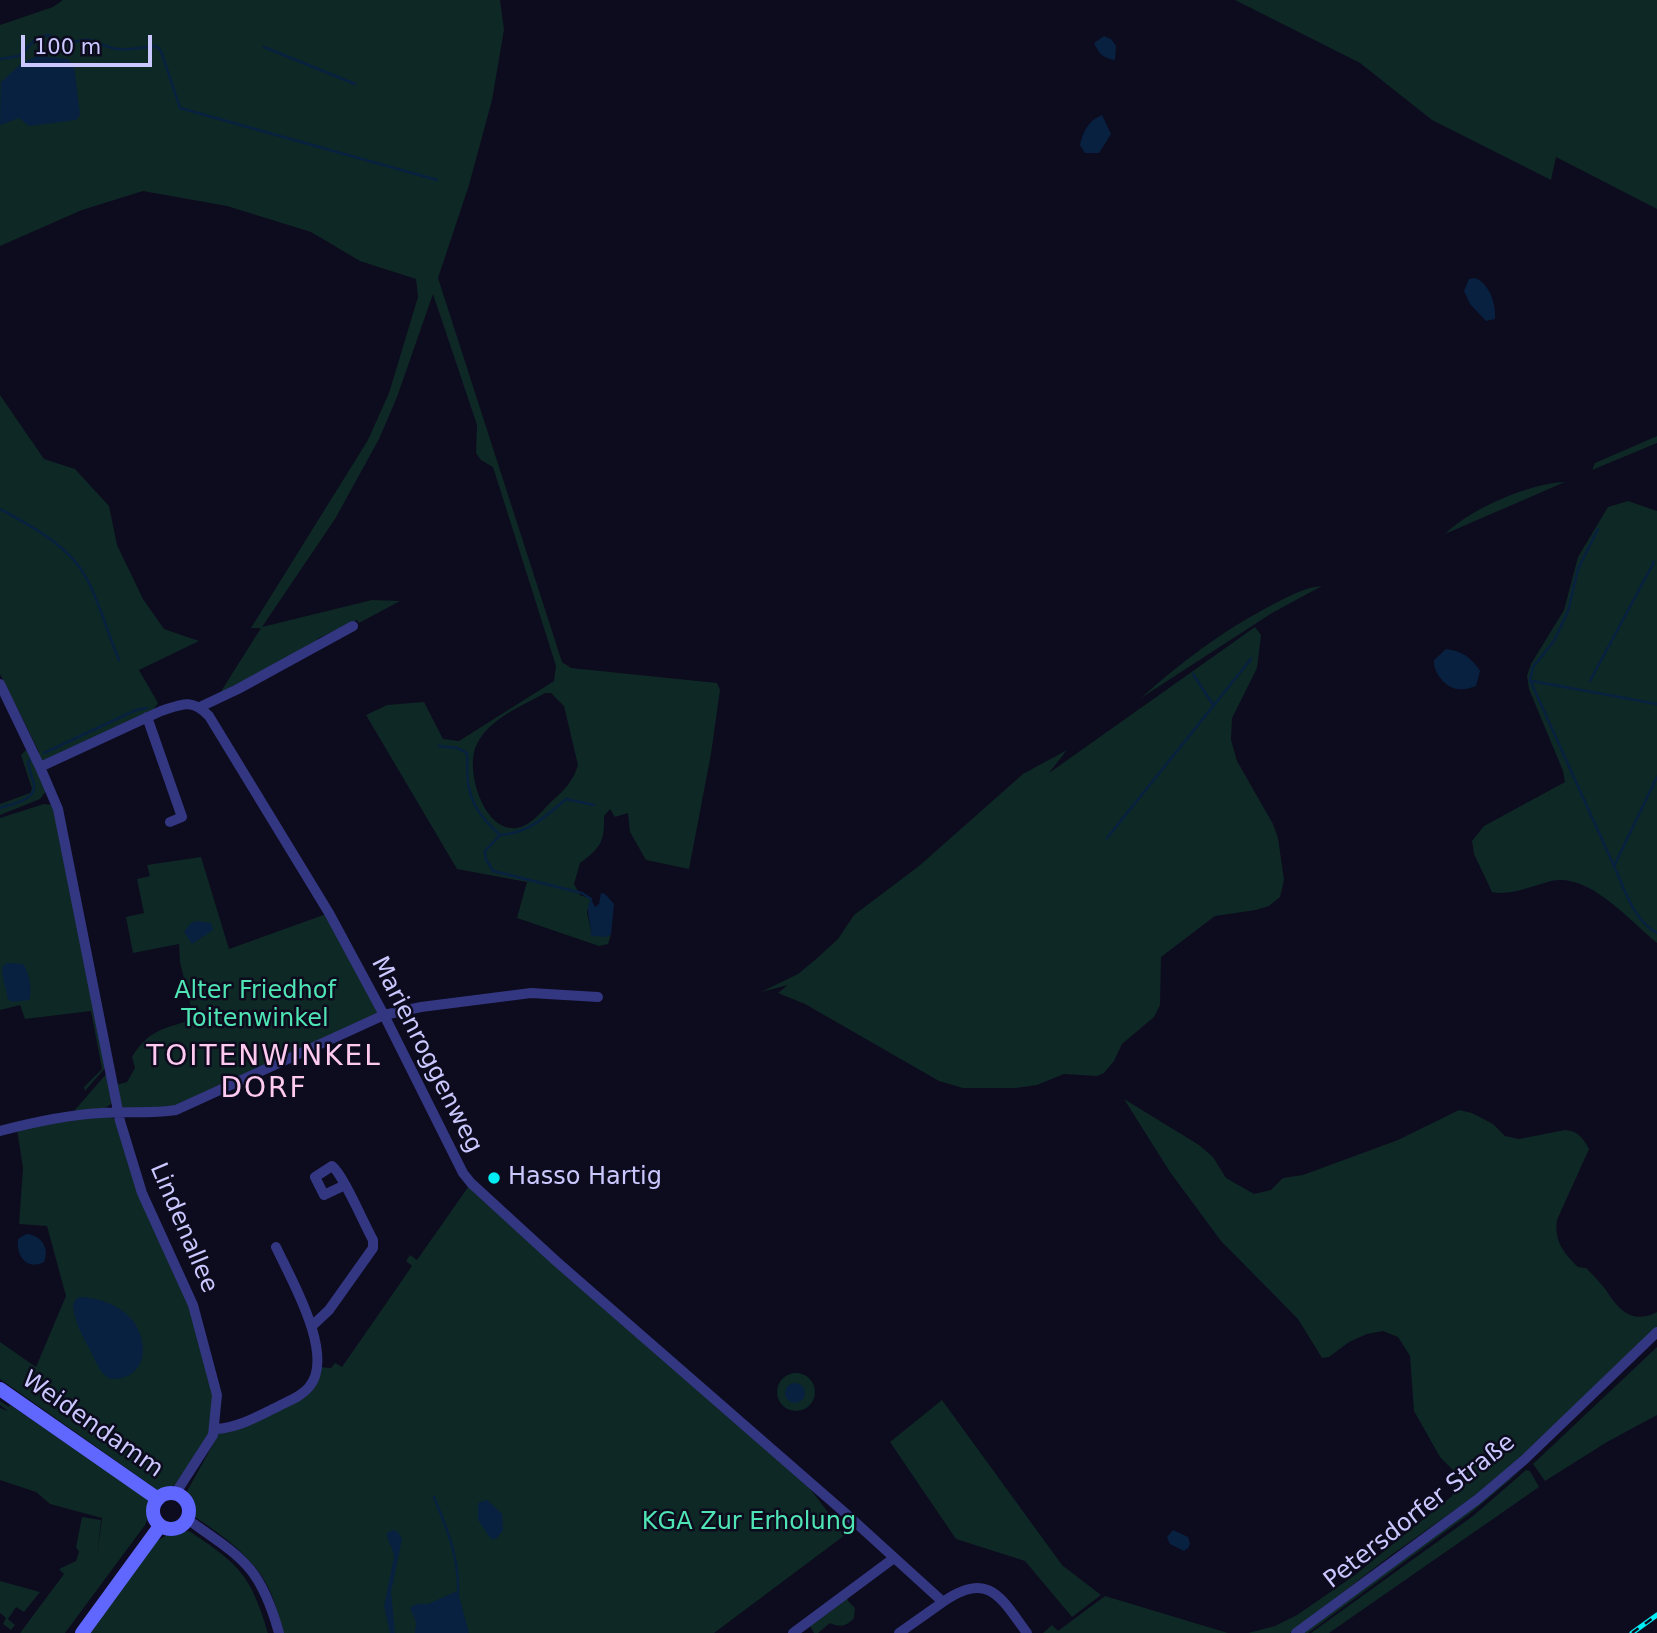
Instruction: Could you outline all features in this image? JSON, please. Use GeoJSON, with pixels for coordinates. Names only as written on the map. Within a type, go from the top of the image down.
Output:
{"type":"FeatureCollection","features":[{"type":"Feature","properties":{"kind":"street"},"geometry":{"type":"LineString","coordinates":[[40,767],[180,705],[192,704],[200,707],[238,690],[353,626]]}},
{"type":"Feature","properties":{"kind":"street","name":"Lindenallee"},"geometry":{"type":"LineString","coordinates":[[0,684],[58,809],[118,1112],[142,1193],[199,1321],[217,1395],[213,1435],[175,1494]]}},
{"type":"Feature","properties":{"kind":"street","name":"Marienroggenweg"},"geometry":{"type":"LineString","coordinates":[[200,707],[209,716],[330,913],[463,1173],[471,1183],[943,1602]]}},
{"type":"Feature","properties":{"kind":"street"},"geometry":{"type":"LineString","coordinates":[[147,718],[182,817],[170,822]]}},
{"type":"Feature","properties":{"kind":"street"},"geometry":{"type":"LineString","coordinates":[[0,1131],[68,1115],[163,1112],[191,1104],[384,1014],[531,993],[598,997]]}},
{"type":"Feature","properties":{"kind":"street"},"geometry":{"type":"LineString","coordinates":[[313,1325],[329,1310],[373,1248],[373,1240],[345,1185]]}},
{"type":"Feature","properties":{"kind":"street"},"geometry":{"type":"LineString","coordinates":[[215,1427],[238,1426],[302,1394],[311,1385],[318,1367],[313,1325],[276,1247]]}},
{"type":"Feature","properties":{"kind":"street","name":"Petersdorfer Straße"},"geometry":{"type":"LineString","coordinates":[[1296,1633],[1478,1499],[1534,1450],[1657,1332]]}},
{"type":"Feature","properties":{"kind":"street","name":"Weidendamm"},"geometry":{"type":"LineString","coordinates":[[0,1389],[158,1499]]}},
{"type":"Feature","properties":{"kind":"street"},"geometry":{"type":"LineString","coordinates":[[175,1494],[183,1498],[188,1506],[187,1519],[175,1529],[160,1525],[153,1511],[158,1499],[175,1494]]}},
{"type":"Feature","properties":{"kind":"street"},"geometry":{"type":"LineString","coordinates":[[187,1519],[246,1563],[264,1590],[279,1633]]}},
{"type":"Feature","properties":{"kind":"street"},"geometry":{"type":"LineString","coordinates":[[82,1633],[160,1525]]}},
{"type":"Feature","properties":{"kind":"street"},"geometry":{"type":"LineString","coordinates":[[793,1633],[894,1558]]}},
{"type":"Feature","properties":{"kind":"street"},"geometry":{"type":"LineString","coordinates":[[899,1633],[962,1590],[972,1588],[992,1591],[1005,1603],[1027,1633]]}},
{"type":"Feature","properties":{"kind":"green space"},"geometry":{"type":"Polygon","coordinates":[[[63,0],[500,0],[504,30],[492,100],[469,185],[438,278],[562,662],[571,668],[717,683],[720,690],[689,869],[646,860],[630,832],[628,813],[615,817],[610,809],[604,816],[600,844],[580,863],[574,884],[580,895],[591,899],[587,912],[591,931],[607,937],[611,934],[608,944],[599,946],[517,918],[527,882],[457,869],[366,715],[387,705],[424,702],[443,739],[459,741],[554,681],[556,666],[493,467],[481,460],[476,453],[477,425],[433,294],[397,397],[379,439],[335,519],[262,627],[372,600],[400,601],[359,623],[357,620],[317,639],[319,644],[220,693],[261,628],[251,628],[368,440],[389,393],[418,297],[416,279],[360,261],[311,232],[227,206],[143,191],[82,210],[0,246],[0,25],[53,7],[63,0]],[[545,693],[498,720],[482,735],[477,744],[473,768],[479,796],[486,810],[505,827],[522,827],[535,818],[567,786],[578,765],[564,706],[551,693],[545,693]]]}},
{"type":"Feature","properties":{"kind":"green space"},"geometry":{"type":"Polygon","coordinates":[[[1235,0],[1657,0],[1657,209],[1556,157],[1551,180],[1432,120],[1360,63],[1235,0]]]}},
{"type":"Feature","properties":{"kind":"green space"},"geometry":{"type":"Polygon","coordinates":[[[0,395],[44,459],[75,469],[109,506],[117,545],[143,599],[164,629],[199,641],[139,670],[158,703],[152,712],[42,763],[0,674],[0,395]]]}},
{"type":"Feature","properties":{"kind":"green space"},"geometry":{"type":"Polygon","coordinates":[[[1657,436],[1657,443],[1592,470],[1595,463],[1657,436]]]}},
{"type":"Feature","properties":{"kind":"green space"},"geometry":{"type":"Polygon","coordinates":[[[1565,482],[1445,534],[1469,515],[1501,499],[1535,487],[1565,482]]]}},
{"type":"Feature","properties":{"kind":"green space"},"geometry":{"type":"Polygon","coordinates":[[[1628,501],[1657,511],[1657,943],[1608,900],[1580,884],[1565,880],[1551,881],[1514,892],[1492,892],[1474,854],[1472,841],[1484,826],[1565,782],[1563,771],[1529,689],[1527,676],[1531,664],[1564,610],[1578,557],[1608,507],[1628,501]]]}},
{"type":"Feature","properties":{"kind":"green space"},"geometry":{"type":"Polygon","coordinates":[[[1322,586],[1272,613],[1141,698],[1186,660],[1234,627],[1294,594],[1322,586]]]}},
{"type":"Feature","properties":{"kind":"green space"},"geometry":{"type":"Polygon","coordinates":[[[1255,627],[1261,635],[1257,668],[1232,718],[1231,740],[1237,761],[1273,824],[1278,838],[1284,880],[1280,897],[1269,906],[1256,910],[1215,916],[1161,957],[1160,1005],[1154,1017],[1122,1044],[1114,1061],[1104,1073],[1097,1076],[1064,1074],[1037,1085],[1016,1088],[963,1088],[939,1081],[805,1004],[778,993],[788,985],[761,992],[798,974],[815,960],[838,939],[854,915],[919,866],[1023,774],[1067,750],[1049,773],[1255,627]]]}},
{"type":"Feature","properties":{"kind":"green space"},"geometry":{"type":"Polygon","coordinates":[[[26,750],[47,790],[40,799],[0,815],[0,804],[30,793],[32,789],[21,755],[26,750]]]}},
{"type":"Feature","properties":{"kind":"green space"},"geometry":{"type":"Polygon","coordinates":[[[44,804],[52,805],[55,811],[106,1067],[85,1091],[84,1087],[102,1069],[91,1011],[25,1019],[20,1005],[0,1010],[0,818],[44,804]]]}},
{"type":"Feature","properties":{"kind":"green space","name":"Alter Friedhof Toitenwinkel"},"geometry":{"type":"Polygon","coordinates":[[[201,857],[229,949],[329,913],[384,1015],[191,1104],[118,1112],[112,1086],[127,1082],[135,1068],[132,1057],[138,1048],[158,1031],[194,1019],[180,962],[179,944],[133,953],[126,917],[144,913],[137,879],[150,876],[147,865],[201,857]]]}},
{"type":"Feature","properties":{"kind":"green space"},"geometry":{"type":"Polygon","coordinates":[[[107,1073],[112,1103],[100,1109],[74,1111],[107,1073]]]}},
{"type":"Feature","properties":{"kind":"green space"},"geometry":{"type":"Polygon","coordinates":[[[1124,1099],[1199,1145],[1213,1157],[1226,1178],[1254,1194],[1271,1190],[1283,1178],[1303,1175],[1398,1140],[1459,1110],[1472,1113],[1493,1124],[1505,1136],[1519,1139],[1565,1130],[1573,1132],[1582,1138],[1589,1149],[1557,1220],[1558,1240],[1573,1262],[1578,1267],[1586,1268],[1621,1309],[1640,1317],[1657,1312],[1657,1329],[1516,1461],[1473,1497],[1390,1556],[1290,1633],[1248,1633],[1275,1626],[1297,1615],[1355,1575],[1452,1496],[1457,1481],[1454,1471],[1440,1457],[1414,1411],[1410,1356],[1398,1337],[1383,1331],[1367,1334],[1349,1342],[1329,1357],[1322,1358],[1298,1319],[1221,1241],[1170,1172],[1124,1099]]]}},
{"type":"Feature","properties":{"kind":"green space"},"geometry":{"type":"Polygon","coordinates":[[[110,1116],[116,1120],[142,1193],[181,1276],[217,1395],[215,1427],[179,1488],[175,1485],[159,1491],[0,1379],[0,1342],[36,1367],[66,1296],[47,1226],[19,1224],[23,1168],[17,1129],[61,1119],[110,1116]]]}},
{"type":"Feature","properties":{"kind":"green space","name":"KGA Zur Erholung"},"geometry":{"type":"Polygon","coordinates":[[[471,1183],[800,1475],[845,1535],[714,1633],[283,1633],[272,1596],[258,1571],[238,1549],[192,1515],[186,1493],[216,1439],[217,1429],[302,1394],[318,1367],[331,1368],[335,1363],[342,1367],[412,1266],[406,1261],[410,1255],[417,1260],[471,1183]]]}},
{"type":"Feature","properties":{"kind":"green space"},"geometry":{"type":"Polygon","coordinates":[[[1657,1347],[1657,1415],[1607,1442],[1545,1481],[1533,1464],[1657,1347]]]}},
{"type":"Feature","properties":{"kind":"green space"},"geometry":{"type":"Polygon","coordinates":[[[796,1373],[810,1378],[815,1392],[810,1406],[796,1411],[782,1406],[777,1392],[782,1378],[796,1373]]]}},
{"type":"Feature","properties":{"kind":"green space"},"geometry":{"type":"Polygon","coordinates":[[[942,1400],[1062,1565],[1101,1595],[1072,1617],[1025,1561],[956,1539],[890,1442],[942,1400]]]}},
{"type":"Feature","properties":{"kind":"green space"},"geometry":{"type":"Polygon","coordinates":[[[0,1401],[9,1407],[10,1405],[150,1501],[145,1525],[65,1633],[20,1633],[64,1574],[59,1569],[76,1561],[82,1517],[101,1520],[97,1555],[102,1518],[50,1504],[36,1492],[0,1480],[0,1408],[8,1411],[0,1405],[0,1401]]]}},
{"type":"Feature","properties":{"kind":"green space"},"geometry":{"type":"Polygon","coordinates":[[[1524,1468],[1472,1512],[1308,1633],[1303,1633],[1524,1468]]]}},
{"type":"Feature","properties":{"kind":"green space"},"geometry":{"type":"Polygon","coordinates":[[[1526,1470],[1530,1471],[1539,1487],[1329,1633],[1311,1633],[1473,1516],[1526,1470]]]}},
{"type":"Feature","properties":{"kind":"green space"},"geometry":{"type":"Polygon","coordinates":[[[189,1531],[220,1553],[241,1573],[256,1597],[268,1633],[87,1633],[155,1542],[167,1535],[189,1531]]]}},
{"type":"Feature","properties":{"kind":"green space"},"geometry":{"type":"Polygon","coordinates":[[[0,1581],[40,1592],[24,1612],[16,1607],[8,1619],[15,1625],[11,1630],[3,1624],[6,1618],[0,1613],[0,1581]]]}},
{"type":"Feature","properties":{"kind":"green space"},"geometry":{"type":"Polygon","coordinates":[[[846,1593],[848,1601],[855,1608],[854,1618],[843,1625],[830,1623],[818,1633],[814,1633],[810,1626],[846,1593]]]}},
{"type":"Feature","properties":{"kind":"green space"},"geometry":{"type":"Polygon","coordinates":[[[1105,1596],[1228,1633],[1043,1633],[1052,1625],[1058,1631],[1105,1596]]]}},
{"type":"Feature","properties":{"kind":"water"},"geometry":{"type":"Polygon","coordinates":[[[1104,36],[1111,39],[1116,46],[1115,60],[1102,55],[1094,43],[1104,36]]]}},
{"type":"Feature","properties":{"kind":"water"},"geometry":{"type":"Polygon","coordinates":[[[37,56],[68,59],[74,66],[80,115],[76,120],[29,126],[19,118],[0,125],[1,82],[22,63],[37,56]]]}},
{"type":"Feature","properties":{"kind":"water"},"geometry":{"type":"Polygon","coordinates":[[[1102,115],[1111,134],[1099,153],[1085,153],[1080,145],[1085,131],[1090,123],[1102,115]]]}},
{"type":"Feature","properties":{"kind":"water"},"geometry":{"type":"Polygon","coordinates":[[[1475,278],[1485,285],[1491,295],[1495,319],[1486,321],[1470,304],[1464,291],[1469,279],[1475,278]]]}},
{"type":"Feature","properties":{"kind":"water"},"geometry":{"type":"Polygon","coordinates":[[[1446,649],[1470,658],[1477,666],[1480,671],[1476,686],[1453,688],[1441,679],[1434,660],[1446,649]]]}},
{"type":"Feature","properties":{"kind":"water"},"geometry":{"type":"Polygon","coordinates":[[[601,893],[614,904],[611,934],[607,937],[591,936],[589,903],[591,899],[595,907],[599,904],[601,893]]]}},
{"type":"Feature","properties":{"kind":"water"},"geometry":{"type":"Polygon","coordinates":[[[191,923],[211,923],[213,930],[192,944],[184,932],[191,923]]]}},
{"type":"Feature","properties":{"kind":"water"},"geometry":{"type":"Polygon","coordinates":[[[7,963],[23,964],[25,967],[29,977],[29,1000],[12,1002],[8,999],[2,973],[3,966],[7,963]]]}},
{"type":"Feature","properties":{"kind":"water"},"geometry":{"type":"Polygon","coordinates":[[[26,1234],[43,1243],[46,1252],[44,1262],[27,1263],[21,1256],[18,1239],[26,1234]]]}},
{"type":"Feature","properties":{"kind":"water"},"geometry":{"type":"Polygon","coordinates":[[[84,1297],[115,1306],[137,1327],[143,1347],[142,1357],[139,1366],[132,1373],[112,1379],[100,1370],[75,1318],[73,1304],[77,1298],[84,1297]]]}},
{"type":"Feature","properties":{"kind":"water"},"geometry":{"type":"Polygon","coordinates":[[[795,1383],[802,1386],[805,1393],[802,1400],[795,1403],[788,1400],[785,1393],[788,1386],[795,1383]]]}},
{"type":"Feature","properties":{"kind":"water"},"geometry":{"type":"Polygon","coordinates":[[[487,1500],[502,1514],[503,1530],[496,1539],[491,1539],[478,1520],[478,1503],[487,1500]]]}},
{"type":"Feature","properties":{"kind":"water"},"geometry":{"type":"Polygon","coordinates":[[[393,1530],[398,1532],[402,1539],[391,1592],[395,1633],[390,1633],[384,1606],[394,1557],[387,1533],[393,1530]]]}},
{"type":"Feature","properties":{"kind":"water"},"geometry":{"type":"Polygon","coordinates":[[[1173,1530],[1188,1537],[1190,1544],[1184,1551],[1170,1544],[1167,1537],[1173,1530]]]}},
{"type":"Feature","properties":{"kind":"water"},"geometry":{"type":"Polygon","coordinates":[[[458,1592],[469,1633],[415,1633],[416,1622],[410,1608],[416,1604],[428,1604],[458,1592]]]}},
{"type":"Feature","properties":{"kind":"waterway"},"geometry":{"type":"LineString","coordinates":[[0,59],[19,56],[35,40],[47,35],[70,44],[92,40],[117,49],[156,46],[161,51],[180,108],[437,180]]}},
{"type":"Feature","properties":{"kind":"waterway"},"geometry":{"type":"LineString","coordinates":[[264,47],[355,84]]}},
{"type":"Feature","properties":{"kind":"waterway"},"geometry":{"type":"LineString","coordinates":[[0,509],[49,538],[80,567],[96,599],[119,660]]}},
{"type":"Feature","properties":{"kind":"waterway"},"geometry":{"type":"LineString","coordinates":[[1598,529],[1578,569],[1568,611],[1554,641],[1533,667],[1530,680],[1614,866]]}},
{"type":"Feature","properties":{"kind":"waterway"},"geometry":{"type":"LineString","coordinates":[[1590,681],[1654,562]]}},
{"type":"Feature","properties":{"kind":"waterway"},"geometry":{"type":"LineString","coordinates":[[1107,838],[1251,659]]}},
{"type":"Feature","properties":{"kind":"waterway"},"geometry":{"type":"LineString","coordinates":[[1193,674],[1214,706]]}},
{"type":"Feature","properties":{"kind":"waterway"},"geometry":{"type":"LineString","coordinates":[[1532,681],[1657,704]]}},
{"type":"Feature","properties":{"kind":"waterway"},"geometry":{"type":"LineString","coordinates":[[44,753],[136,710],[147,708]]}},
{"type":"Feature","properties":{"kind":"waterway"},"geometry":{"type":"LineString","coordinates":[[439,746],[457,748],[467,753],[468,784],[473,802],[500,835],[485,851],[493,871],[582,893],[591,899]]}},
{"type":"Feature","properties":{"kind":"waterway"},"geometry":{"type":"LineString","coordinates":[[0,808],[32,794],[34,784],[28,762],[30,760]]}},
{"type":"Feature","properties":{"kind":"waterway"},"geometry":{"type":"LineString","coordinates":[[1657,777],[1614,866],[1636,912],[1657,933]]}},
{"type":"Feature","properties":{"kind":"waterway"},"geometry":{"type":"LineString","coordinates":[[500,835],[528,827],[544,818],[566,799],[594,805]]}},
{"type":"Feature","properties":{"kind":"waterway"},"geometry":{"type":"LineString","coordinates":[[434,1497],[454,1555],[458,1592]]}},
{"type":"Feature","properties":{"kind":"railway"},"geometry":{"type":"LineString","coordinates":[[1632,1633],[1657,1615]]}},
{"type":"Feature","properties":{"kind":"place","name":"Hasso Hartig"},"geometry":{"type":"Point","coordinates":[494,1178]}},
{"type":"Feature","properties":{"kind":"district","name":"TOITENWINKEL DORF"},"geometry":{"type":"Point","coordinates":[264,1074]}}]}
